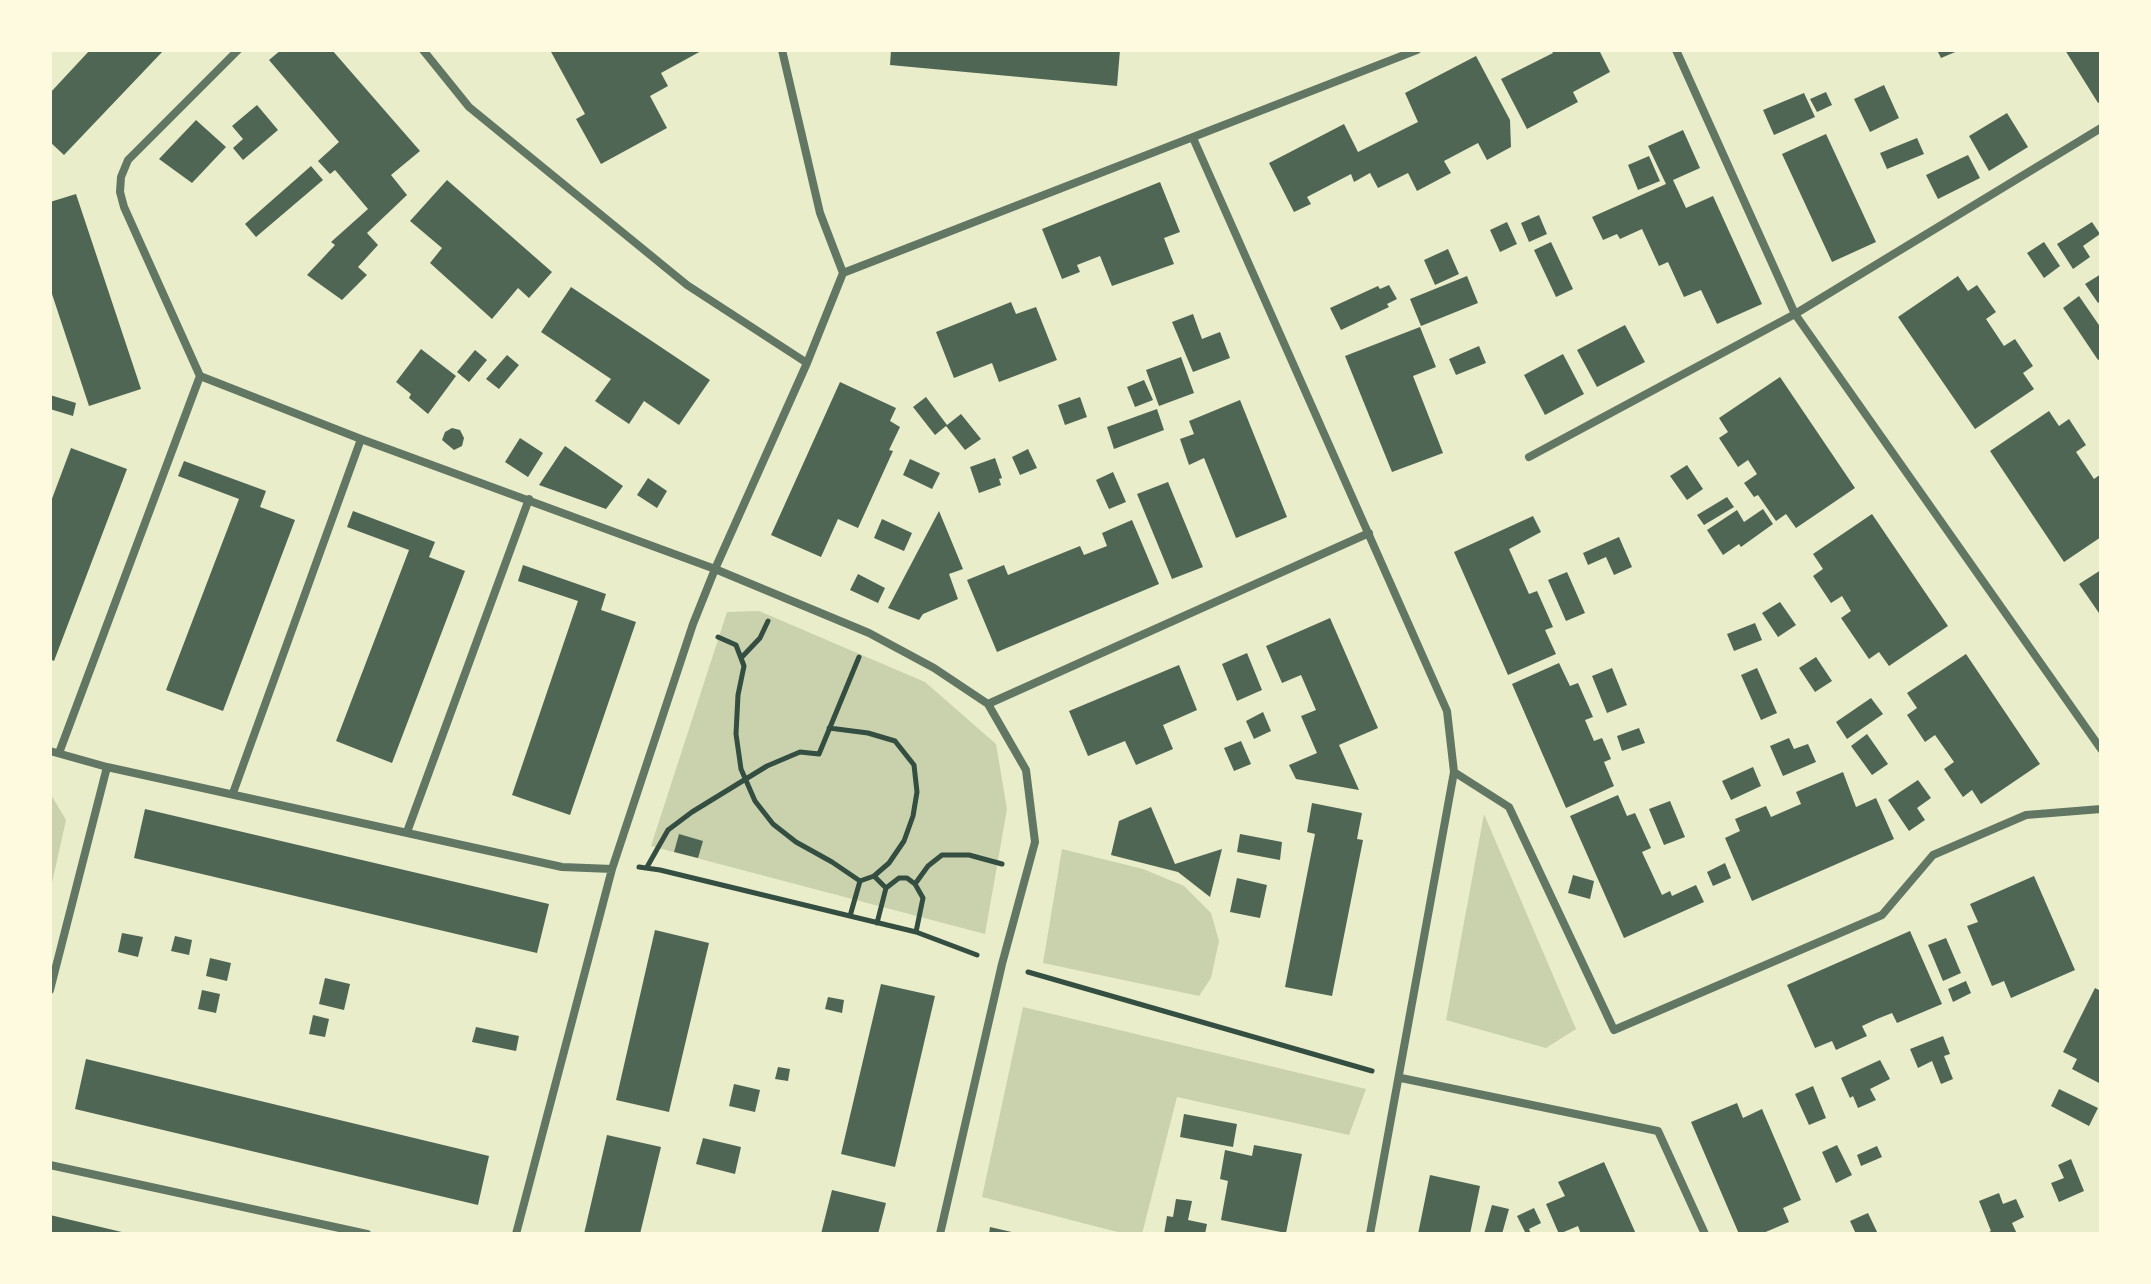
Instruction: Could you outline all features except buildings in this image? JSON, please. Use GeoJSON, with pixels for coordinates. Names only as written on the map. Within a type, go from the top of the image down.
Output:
{"type":"FeatureCollection","features":[{"type":"Feature","properties":{"kind":"street"},"geometry":{"type":"LineString","coordinates":[[238,50],[128,160],[121,177],[120,192],[124,207],[200,376],[361,439],[715,569],[869,633],[934,668],[988,704],[1026,770],[1035,842],[1002,964],[940,1234]]}},
{"type":"Feature","properties":{"kind":"street"},"geometry":{"type":"LineString","coordinates":[[423,50],[469,107],[687,285],[807,363]]}},
{"type":"Feature","properties":{"kind":"street"},"geometry":{"type":"LineString","coordinates":[[516,1234],[612,869],[693,624],[843,273],[820,213],[782,50]]}},
{"type":"Feature","properties":{"kind":"street"},"geometry":{"type":"LineString","coordinates":[[843,273],[1417,50]]}},
{"type":"Feature","properties":{"kind":"street"},"geometry":{"type":"LineString","coordinates":[[1676,50],[1795,314],[2101,749]]}},
{"type":"Feature","properties":{"kind":"street"},"geometry":{"type":"LineString","coordinates":[[1529,457],[1795,314],[2101,128]]}},
{"type":"Feature","properties":{"kind":"street"},"geometry":{"type":"LineString","coordinates":[[1193,138],[1447,711],[1454,772],[1401,1078],[1370,1234]]}},
{"type":"Feature","properties":{"kind":"street"},"geometry":{"type":"LineString","coordinates":[[200,376],[54,752],[107,767],[562,867],[612,869]]}},
{"type":"Feature","properties":{"kind":"street"},"geometry":{"type":"LineString","coordinates":[[233,793],[361,439]]}},
{"type":"Feature","properties":{"kind":"street"},"geometry":{"type":"LineString","coordinates":[[407,832],[529,499]]}},
{"type":"Feature","properties":{"kind":"street"},"geometry":{"type":"LineString","coordinates":[[988,704],[1369,533]]}},
{"type":"Feature","properties":{"kind":"street"},"geometry":{"type":"LineString","coordinates":[[50,990],[107,767]]}},
{"type":"Feature","properties":{"kind":"street"},"geometry":{"type":"LineString","coordinates":[[1454,772],[1509,807],[1614,1030],[1882,915],[1933,855],[2026,815],[2101,809]]}},
{"type":"Feature","properties":{"kind":"street"},"geometry":{"type":"LineString","coordinates":[[1401,1078],[1658,1131],[1705,1234]]}},
{"type":"Feature","properties":{"kind":"street"},"geometry":{"type":"LineString","coordinates":[[50,1165],[367,1234]]}},
{"type":"Feature","properties":{"kind":"path"},"geometry":{"type":"LineString","coordinates":[[741,658],[760,638],[779,596]]}},
{"type":"Feature","properties":{"kind":"path"},"geometry":{"type":"LineString","coordinates":[[693,624],[736,645],[744,666],[738,695],[736,734],[741,769],[755,801],[773,824],[796,842],[860,881]]}},
{"type":"Feature","properties":{"kind":"path"},"geometry":{"type":"LineString","coordinates":[[647,867],[668,830],[692,812],[767,766],[800,752],[819,754],[869,633]]}},
{"type":"Feature","properties":{"kind":"path"},"geometry":{"type":"LineString","coordinates":[[829,728],[868,733],[895,741],[914,765],[917,792],[904,841],[889,863],[874,876],[860,881]]}},
{"type":"Feature","properties":{"kind":"path"},"geometry":{"type":"LineString","coordinates":[[915,884],[928,866],[942,855],[969,855],[1026,870]]}},
{"type":"Feature","properties":{"kind":"path"},"geometry":{"type":"LineString","coordinates":[[874,876],[886,888]]}},
{"type":"Feature","properties":{"kind":"path"},"geometry":{"type":"LineString","coordinates":[[877,923],[886,888],[899,878],[907,878],[915,884],[923,898],[916,932]]}},
{"type":"Feature","properties":{"kind":"path"},"geometry":{"type":"LineString","coordinates":[[850,916],[860,881]]}},
{"type":"Feature","properties":{"kind":"green space"},"geometry":{"type":"Polygon","coordinates":[[[759,611],[925,682],[996,744],[1007,809],[985,934],[651,846],[727,612],[759,611]]]}},
{"type":"Feature","properties":{"kind":"green space"},"geometry":{"type":"Polygon","coordinates":[[[50,793],[66,820],[50,892],[50,793]]]}},
{"type":"Feature","properties":{"kind":"green space"},"geometry":{"type":"Polygon","coordinates":[[[1484,814],[1576,1029],[1546,1048],[1446,1020],[1484,814]]]}},
{"type":"Feature","properties":{"kind":"green space"},"geometry":{"type":"Polygon","coordinates":[[[1062,849],[1143,869],[1184,886],[1211,913],[1219,941],[1211,978],[1199,996],[1043,963],[1062,849]]]}},
{"type":"Feature","properties":{"kind":"green space"},"geometry":{"type":"Polygon","coordinates":[[[1023,1007],[1366,1089],[1349,1135],[1177,1097],[1142,1234],[1125,1234],[982,1197],[1023,1007]]]}}]}
